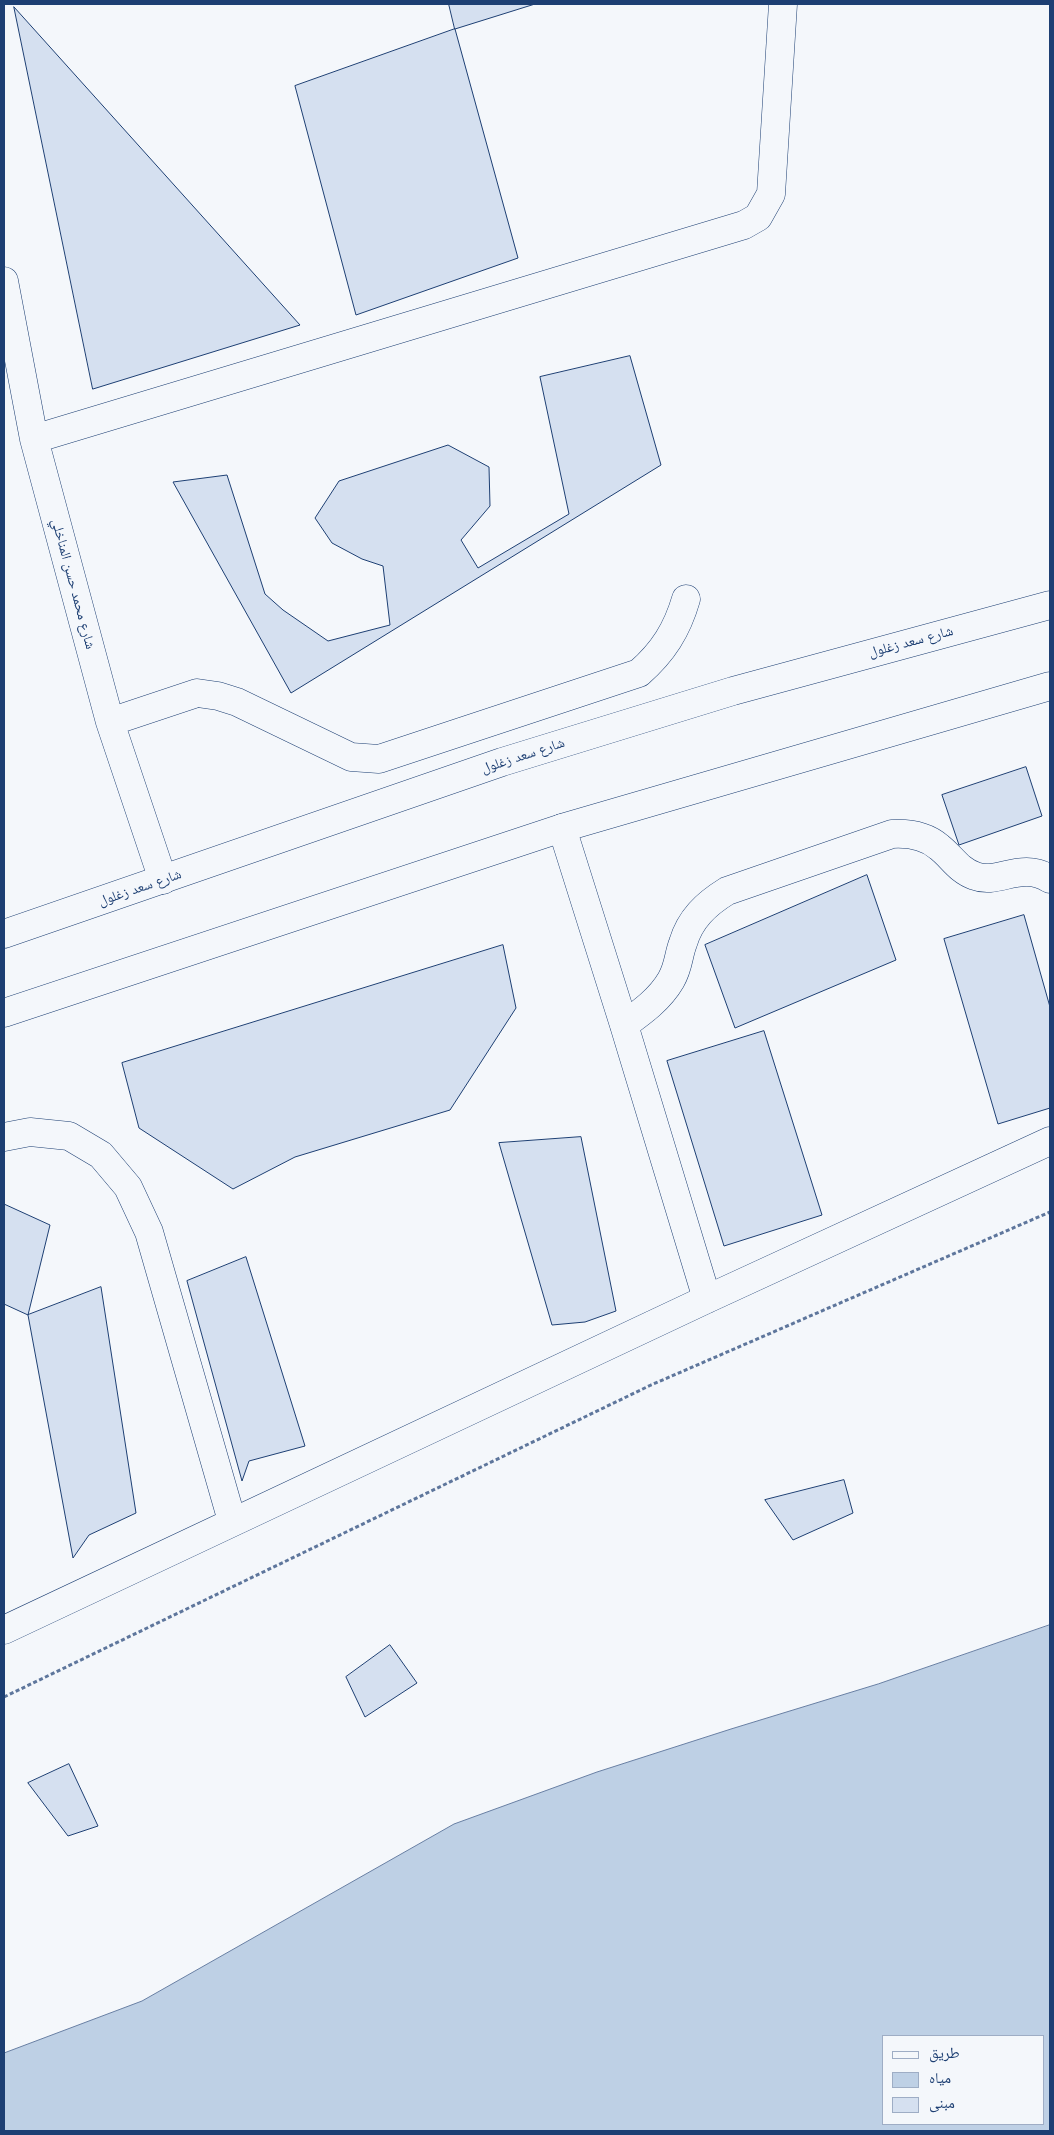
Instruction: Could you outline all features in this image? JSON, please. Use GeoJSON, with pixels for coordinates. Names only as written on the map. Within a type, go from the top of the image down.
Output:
{"type":"FeatureCollection","features":[{"type":"Feature","properties":{"kind":"main road"},"geometry":{"type":"LineString","coordinates":[[34,438],[744,225],[758,217],[771,194],[783,4]]}},
{"type":"Feature","properties":{"kind":"main road","name":"شارع محمد حسن المناخلي"},"geometry":{"type":"LineString","coordinates":[[4,281],[34,438],[110,722],[163,880]]}},
{"type":"Feature","properties":{"kind":"main road"},"geometry":{"type":"LineString","coordinates":[[110,722],[197,693],[218,696],[237,702],[350,756],[379,759],[639,673],[663,649],[673,634],[686,599]]}},
{"type":"Feature","properties":{"kind":"main road","name":"شارع سعد زغلول"},"geometry":{"type":"LineString","coordinates":[[4,934],[391,799],[604,730],[733,691],[1050,605]]}},
{"type":"Feature","properties":{"kind":"main road"},"geometry":{"type":"LineString","coordinates":[[4,1014],[562,828],[1050,686]]}},
{"type":"Feature","properties":{"kind":"main road"},"geometry":{"type":"LineString","coordinates":[[562,828],[707,1299]]}},
{"type":"Feature","properties":{"kind":"main road"},"geometry":{"type":"LineString","coordinates":[[624,1025],[660,996],[671,980],[679,963],[682,944],[690,925],[702,909],[714,899],[727,891],[882,837],[892,834],[909,833],[926,838],[939,846],[965,872],[983,879],[1025,872],[1032,872],[1050,879]]}},
{"type":"Feature","properties":{"kind":"main road"},"geometry":{"type":"LineString","coordinates":[[4,1137],[30,1132],[69,1136],[101,1155],[128,1186],[149,1232],[232,1521]]}},
{"type":"Feature","properties":{"kind":"main road"},"geometry":{"type":"LineString","coordinates":[[4,1630],[232,1521],[1050,1141]]}},
{"type":"Feature","properties":{"kind":"path"},"geometry":{"type":"LineString","coordinates":[[4,1697],[652,1385],[1050,1212]]}},
{"type":"Feature","properties":{"kind":"water"},"geometry":{"type":"Polygon","coordinates":[[[1050,1625],[1050,2131],[4,2131],[4,2053],[142,2001],[454,1824],[597,1772],[878,1684],[1050,1625]]]}},
{"type":"Feature","properties":{"kind":"building"},"geometry":{"type":"Polygon","coordinates":[[[449,4],[535,4],[455,29],[449,4]]]}},
{"type":"Feature","properties":{"kind":"building"},"geometry":{"type":"Polygon","coordinates":[[[14,7],[300,325],[93,389],[14,7]]]}},
{"type":"Feature","properties":{"kind":"building"},"geometry":{"type":"Polygon","coordinates":[[[455,29],[518,258],[356,315],[295,86],[455,29]]]}},
{"type":"Feature","properties":{"kind":"building"},"geometry":{"type":"Polygon","coordinates":[[[630,356],[661,465],[291,693],[173,482],[227,475],[265,594],[283,610],[328,641],[390,625],[383,566],[362,559],[332,543],[315,518],[339,481],[448,445],[489,467],[490,506],[461,540],[478,568],[569,514],[540,377],[630,356]]]}},
{"type":"Feature","properties":{"kind":"building"},"geometry":{"type":"Polygon","coordinates":[[[1026,767],[1042,816],[959,845],[942,795],[1026,767]]]}},
{"type":"Feature","properties":{"kind":"building"},"geometry":{"type":"Polygon","coordinates":[[[867,875],[896,960],[735,1028],[705,945],[867,875]]]}},
{"type":"Feature","properties":{"kind":"building"},"geometry":{"type":"Polygon","coordinates":[[[1024,915],[1050,1007],[1050,1108],[998,1124],[944,939],[1024,915]]]}},
{"type":"Feature","properties":{"kind":"building"},"geometry":{"type":"Polygon","coordinates":[[[503,945],[516,1008],[450,1110],[295,1157],[233,1189],[139,1128],[122,1063],[503,945]]]}},
{"type":"Feature","properties":{"kind":"building"},"geometry":{"type":"Polygon","coordinates":[[[764,1031],[822,1215],[724,1246],[667,1061],[764,1031]]]}},
{"type":"Feature","properties":{"kind":"building"},"geometry":{"type":"Polygon","coordinates":[[[581,1137],[616,1311],[585,1322],[552,1325],[499,1143],[581,1137]]]}},
{"type":"Feature","properties":{"kind":"building"},"geometry":{"type":"Polygon","coordinates":[[[4,1204],[50,1225],[28,1315],[4,1304],[4,1204]]]}},
{"type":"Feature","properties":{"kind":"building"},"geometry":{"type":"Polygon","coordinates":[[[246,1257],[305,1446],[249,1461],[242,1481],[187,1281],[246,1257]]]}},
{"type":"Feature","properties":{"kind":"building"},"geometry":{"type":"Polygon","coordinates":[[[101,1287],[136,1513],[89,1535],[73,1558],[28,1315],[101,1287]]]}},
{"type":"Feature","properties":{"kind":"building"},"geometry":{"type":"Polygon","coordinates":[[[844,1480],[853,1513],[793,1540],[765,1500],[844,1480]]]}},
{"type":"Feature","properties":{"kind":"building"},"geometry":{"type":"Polygon","coordinates":[[[390,1645],[417,1683],[365,1717],[346,1677],[390,1645]]]}},
{"type":"Feature","properties":{"kind":"building"},"geometry":{"type":"Polygon","coordinates":[[[69,1764],[98,1826],[68,1836],[28,1783],[69,1764]]]}}]}
